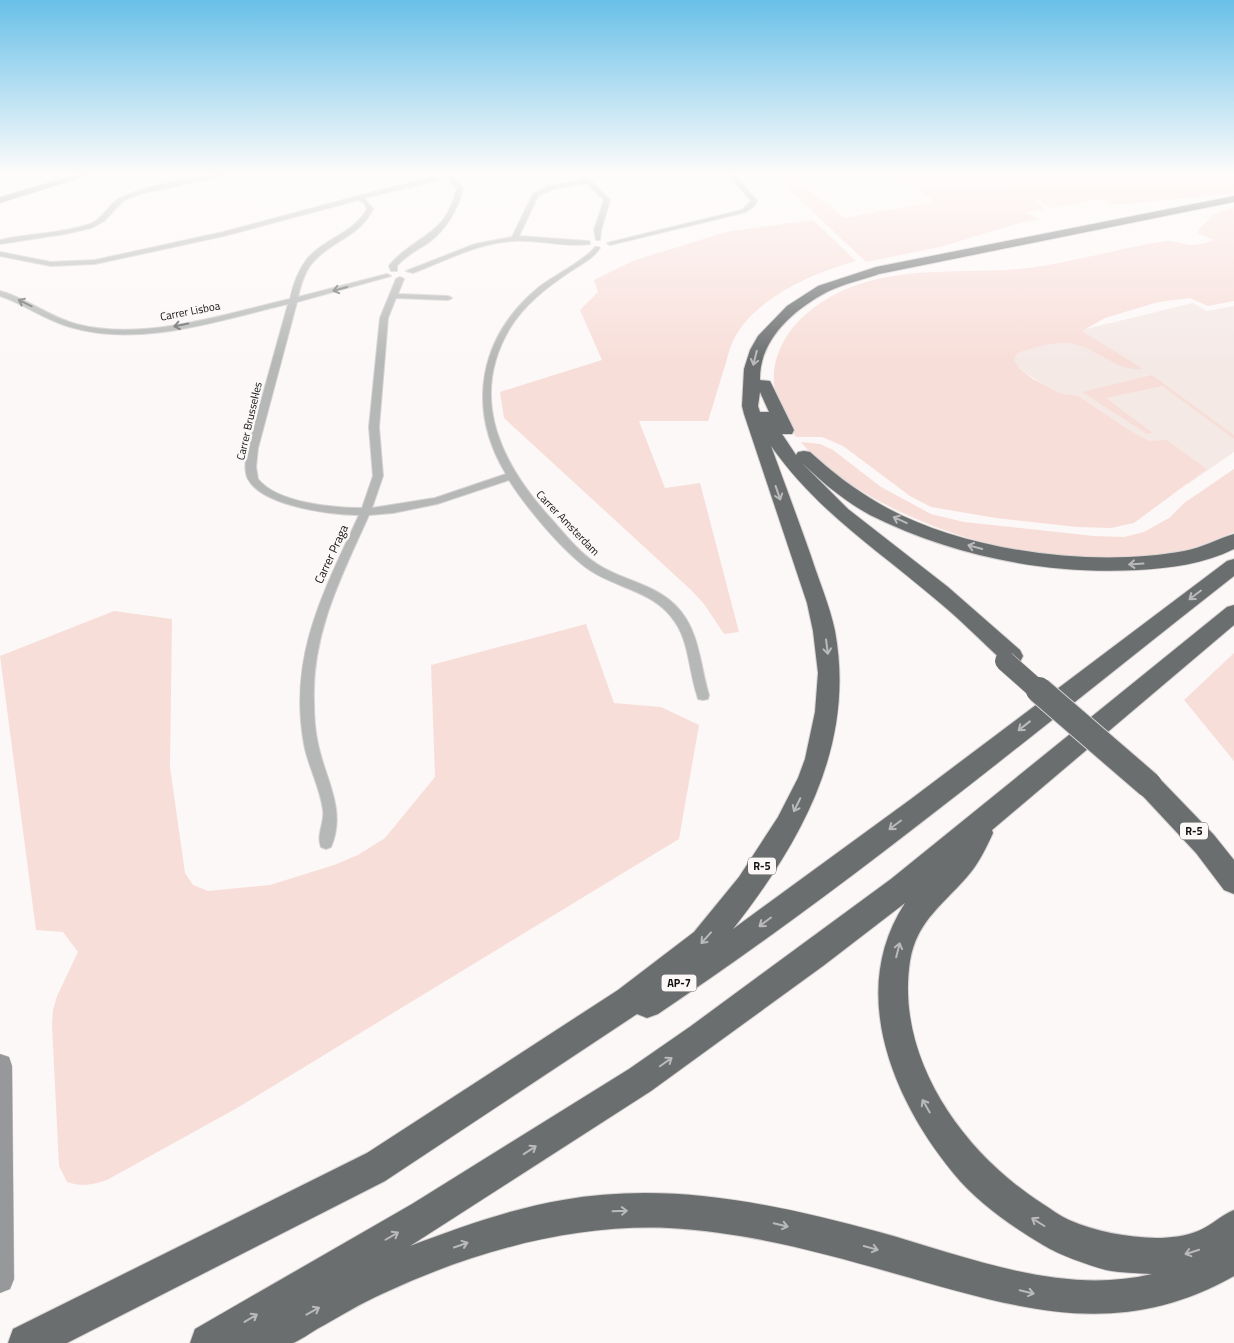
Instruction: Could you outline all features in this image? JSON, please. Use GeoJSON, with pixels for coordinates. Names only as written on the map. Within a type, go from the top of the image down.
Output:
{"type":"FeatureCollection","features":[{"type":"Feature","properties":{"kind":"highway","name":"R-5"},"geometry":{"type":"LineString","coordinates":[[1049,236],[896,266],[837,284],[813,295],[792,308],[765,336],[757,350],[752,369],[773,446],[802,483],[852,529],[1008,658],[1151,782],[1205,844],[1234,881]]}},
{"type":"Feature","properties":{"kind":"highway"},"geometry":{"type":"LineString","coordinates":[[1069,236],[896,270],[847,284],[816,299],[795,315],[773,340],[766,357],[758,390],[794,444],[819,471],[849,493],[883,512],[945,538],[989,551],[1043,561],[1114,565],[1140,564],[1187,557],[1205,553],[1234,541]]}},
{"type":"Feature","properties":{"kind":"highway","name":"R-5"},"geometry":{"type":"LineString","coordinates":[[373,1169],[629,1002],[704,942],[749,886],[787,826],[806,788],[817,759],[826,712],[830,673],[824,631],[817,603],[754,422],[750,406],[758,390]]}},
{"type":"Feature","properties":{"kind":"highway","name":"AP-7"},"geometry":{"type":"LineString","coordinates":[[28,1343],[72,1319],[373,1169],[655,999],[732,947],[920,807],[1234,566]]}},
{"type":"Feature","properties":{"kind":"highway"},"geometry":{"type":"LineString","coordinates":[[209,1343],[425,1217],[640,1080],[739,1010],[850,928],[1234,613]]}},
{"type":"Feature","properties":{"kind":"highway"},"geometry":{"type":"LineString","coordinates":[[1151,782],[1187,810],[1234,865]]}},
{"type":"Feature","properties":{"kind":"highway"},"geometry":{"type":"LineString","coordinates":[[990,815],[961,863],[927,897],[912,917],[903,932],[894,965],[892,986],[894,1013],[900,1042],[911,1076],[942,1133],[991,1187],[1020,1211],[1051,1231],[1075,1243],[1108,1254],[1142,1258],[1184,1254],[1218,1241],[1234,1228]]}},
{"type":"Feature","properties":{"kind":"highway"},"geometry":{"type":"LineString","coordinates":[[255,1343],[369,1281],[437,1254],[539,1222],[614,1211],[700,1212],[767,1222],[900,1256],[990,1283],[1035,1294],[1077,1298],[1132,1296],[1170,1288],[1199,1276],[1234,1255]]}},
{"type":"Feature","properties":{"kind":"main road"},"geometry":{"type":"LineString","coordinates":[[0,1066],[0,1280]]}},
{"type":"Feature","properties":{"kind":"street"},"geometry":{"type":"LineString","coordinates":[[0,248],[2,246],[0,243],[26,236]]}},
{"type":"Feature","properties":{"kind":"street"},"geometry":{"type":"LineString","coordinates":[[0,254],[52,264],[95,262],[216,236]]}},
{"type":"Feature","properties":{"kind":"street","name":"Carrer Brussel·les"},"geometry":{"type":"LineString","coordinates":[[343,236],[321,250],[307,263],[302,272],[270,384],[252,459],[251,475],[256,483],[264,489],[296,503],[318,508],[366,511],[427,504],[462,494],[493,480],[511,476]]}},
{"type":"Feature","properties":{"kind":"street","name":"Carrer Praga"},"geometry":{"type":"LineString","coordinates":[[326,842],[331,811],[314,757],[309,730],[307,702],[309,660],[314,635],[325,602],[366,511],[378,476],[374,444],[377,387],[384,318],[393,296],[397,274],[393,266],[399,258],[432,236]]}},
{"type":"Feature","properties":{"kind":"street"},"geometry":{"type":"LineString","coordinates":[[595,244],[596,236]]}},
{"type":"Feature","properties":{"kind":"street"},"geometry":{"type":"LineString","coordinates":[[410,271],[404,268],[397,274],[391,278],[387,276],[387,272],[397,274],[409,276],[410,271],[476,245],[514,238],[595,244],[608,247],[610,243],[639,236]]}},
{"type":"Feature","properties":{"kind":"street","name":"Carrer Amsterdam"},"geometry":{"type":"LineString","coordinates":[[595,244],[591,256],[545,286],[522,307],[507,327],[493,357],[486,381],[487,413],[492,435],[511,476],[537,513],[589,564],[600,572],[654,596],[676,613],[693,646],[696,674],[703,696]]}},
{"type":"Feature","properties":{"kind":"street","name":"Carrer Lisboa"},"geometry":{"type":"LineString","coordinates":[[0,293],[21,300],[58,321],[73,326],[111,331],[141,331],[171,327],[293,301],[387,276]]}},
{"type":"Feature","properties":{"kind":"street"},"geometry":{"type":"LineString","coordinates":[[393,296],[448,298]]}},
{"type":"Feature","properties":{"kind":"shaded area"},"geometry":{"type":"Polygon","coordinates":[[[715,236],[829,236],[856,261],[805,279],[772,298],[757,310],[735,337],[708,421],[639,421],[665,488],[700,483],[739,632],[724,634],[704,604],[691,590],[504,418],[500,392],[602,360],[580,310],[598,292],[594,280],[635,260],[715,236]]]}},
{"type":"Feature","properties":{"kind":"shaded area"},"geometry":{"type":"Polygon","coordinates":[[[838,236],[977,236],[940,247],[866,262],[838,236]]]}},
{"type":"Feature","properties":{"kind":"shaded area"},"geometry":{"type":"Polygon","coordinates":[[[1204,236],[1234,236],[1234,301],[1208,306],[1190,298],[1158,302],[1105,318],[1082,331],[1143,369],[1124,367],[1089,349],[1070,343],[1051,344],[1029,349],[1017,353],[1014,359],[1020,369],[1033,379],[1061,394],[1078,396],[1135,434],[1150,441],[1167,440],[1207,469],[1134,523],[1111,528],[1077,527],[996,518],[931,507],[910,496],[843,446],[822,437],[796,437],[779,406],[774,383],[774,372],[776,360],[784,341],[792,328],[809,311],[846,289],[896,275],[1028,268],[1166,241],[1198,245],[1214,240],[1204,236]]]}},
{"type":"Feature","properties":{"kind":"shaded area"},"geometry":{"type":"Polygon","coordinates":[[[1193,303],[1207,311],[1234,306],[1234,452],[1188,484],[1020,369],[1014,359],[1012,322],[1049,338],[1193,303]]]}},
{"type":"Feature","properties":{"kind":"shaded area"},"geometry":{"type":"Polygon","coordinates":[[[1152,375],[1234,435],[1234,439],[1162,386],[1106,398],[1153,433],[1147,434],[1082,392],[1152,375]]]}},
{"type":"Feature","properties":{"kind":"shaded area"},"geometry":{"type":"Polygon","coordinates":[[[801,442],[820,444],[833,450],[881,487],[931,514],[964,522],[1094,536],[1124,537],[1144,532],[1169,518],[1184,503],[1234,469],[1234,532],[1184,550],[1127,558],[1047,555],[1007,548],[968,538],[930,525],[894,509],[836,474],[821,463],[801,442]]]}},
{"type":"Feature","properties":{"kind":"shaded area"},"geometry":{"type":"Polygon","coordinates":[[[114,611],[172,619],[170,767],[185,873],[193,885],[208,891],[270,885],[334,865],[358,855],[385,838],[435,777],[431,665],[586,624],[614,703],[661,707],[699,725],[679,839],[237,1108],[107,1180],[87,1185],[67,1182],[59,1166],[52,1025],[53,1010],[57,996],[78,952],[63,932],[36,930],[0,656],[114,611]]]}},
{"type":"Feature","properties":{"kind":"shaded area"},"geometry":{"type":"Polygon","coordinates":[[[1234,653],[1234,761],[1184,700],[1234,653]]]}}]}
